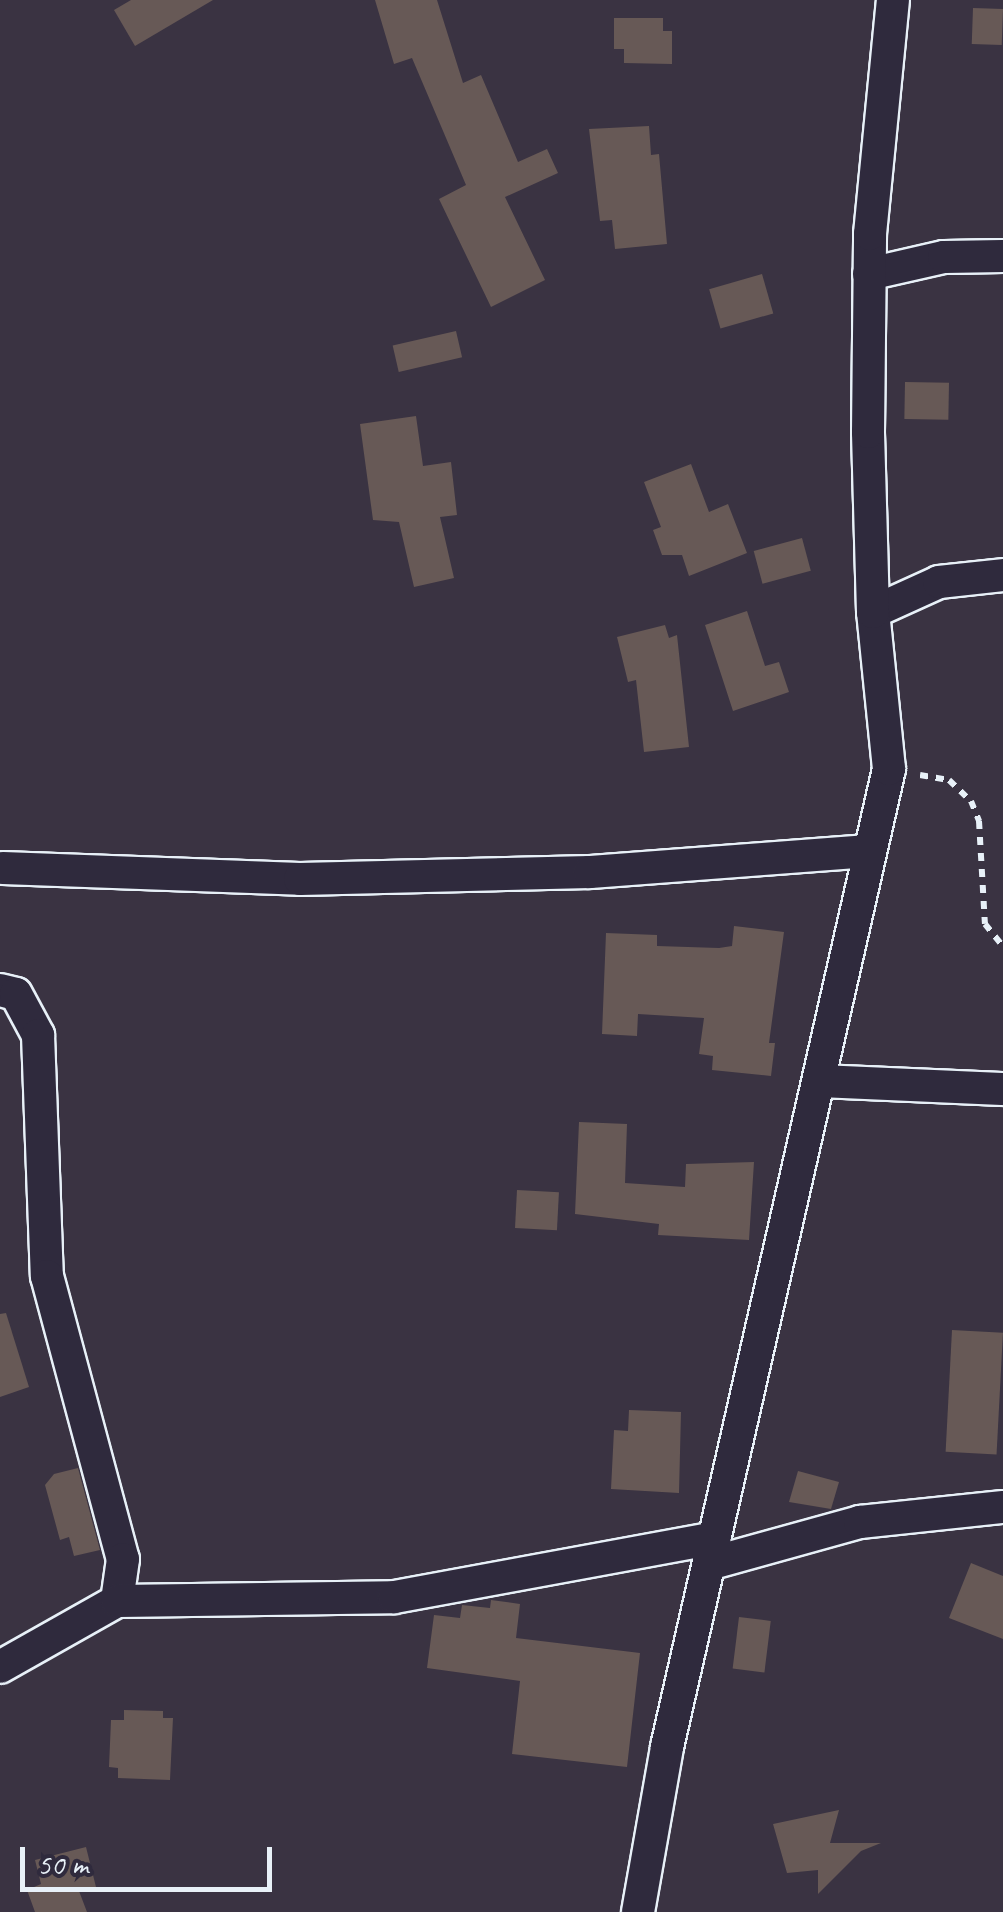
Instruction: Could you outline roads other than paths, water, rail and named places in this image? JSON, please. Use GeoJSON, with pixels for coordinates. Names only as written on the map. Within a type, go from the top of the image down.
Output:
{"type":"FeatureCollection","features":[{"type":"Feature","properties":{"kind":"street"},"geometry":{"type":"LineString","coordinates":[[638,1912],[666,1746],[889,770],[872,612],[870,274],[893,0]]}},
{"type":"Feature","properties":{"kind":"street"},"geometry":{"type":"LineString","coordinates":[[870,274],[944,257],[1003,256]]}},
{"type":"Feature","properties":{"kind":"street"},"geometry":{"type":"LineString","coordinates":[[872,612],[938,582],[1003,575]]}},
{"type":"Feature","properties":{"kind":"street"},"geometry":{"type":"LineString","coordinates":[[3,868],[265,880],[590,872],[869,852]]}},
{"type":"Feature","properties":{"kind":"street"},"geometry":{"type":"LineString","coordinates":[[0,990],[16,994],[38,1035],[46,1276],[122,1559],[117,1600]]}},
{"type":"Feature","properties":{"kind":"street"},"geometry":{"type":"LineString","coordinates":[[819,1081],[1003,1090]]}},
{"type":"Feature","properties":{"kind":"street"},"geometry":{"type":"LineString","coordinates":[[0,1667],[117,1600],[394,1597],[713,1550],[860,1522],[1003,1507]]}}]}
